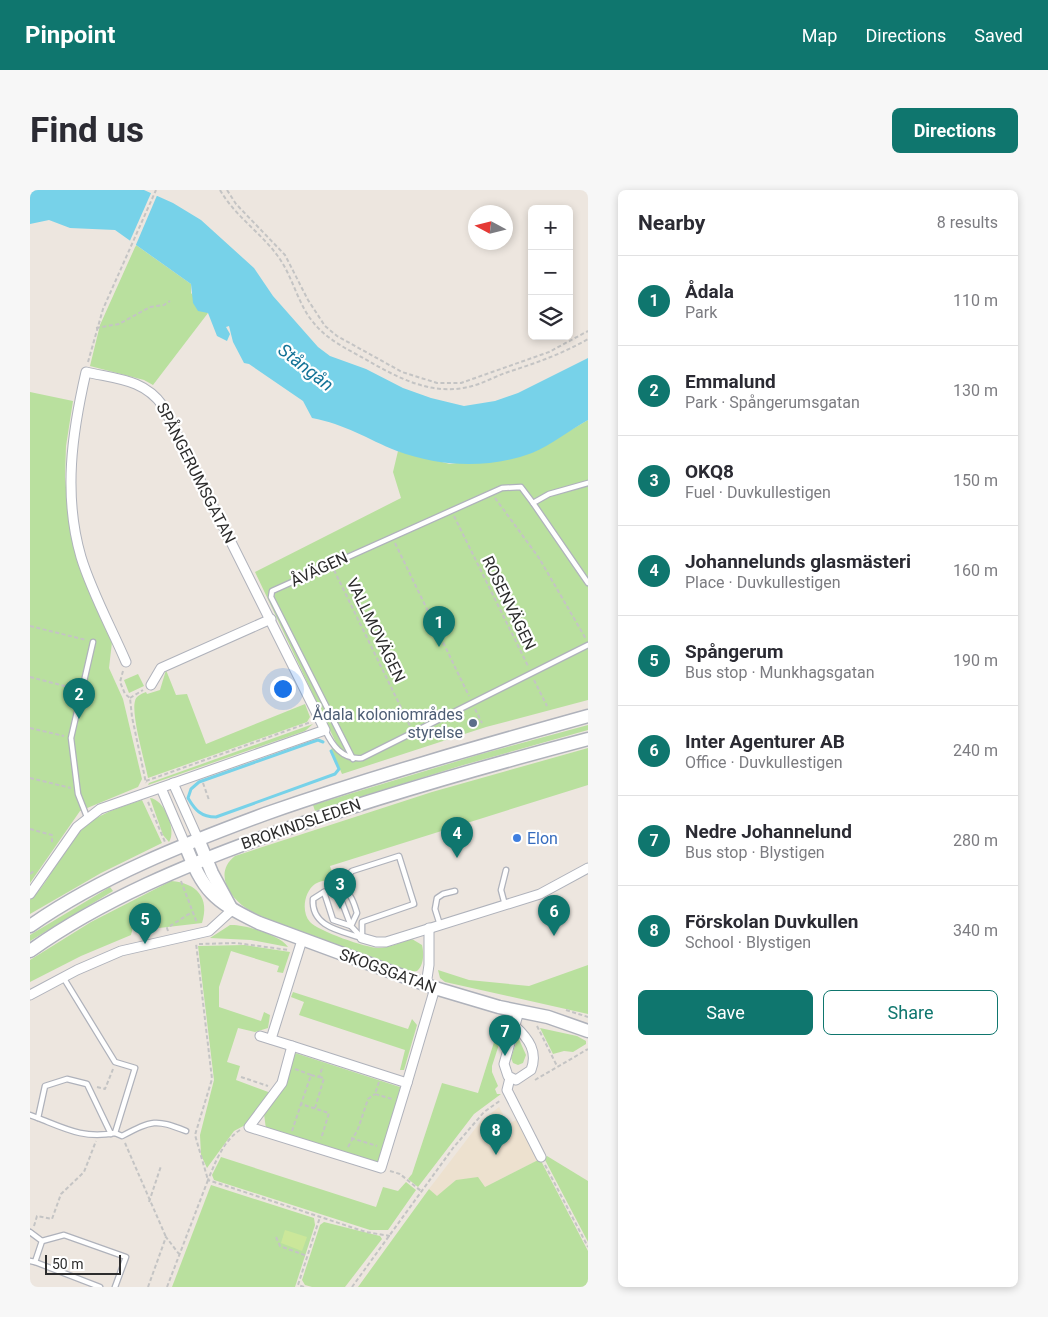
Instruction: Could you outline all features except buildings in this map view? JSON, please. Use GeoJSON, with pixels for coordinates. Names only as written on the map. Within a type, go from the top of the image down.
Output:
{"type":"FeatureCollection","features":[{"type":"Feature","properties":{"kind":"main road","name":"BROKINDSLEDEN"},"geometry":{"type":"LineString","coordinates":[[30,926],[105,882],[198,838],[319,795],[588,716]]}},
{"type":"Feature","properties":{"kind":"main road","name":"BROKINDSLEDEN"},"geometry":{"type":"LineString","coordinates":[[30,951],[111,902],[177,870],[229,849],[341,809],[588,739]]}},
{"type":"Feature","properties":{"kind":"main road"},"geometry":{"type":"LineString","coordinates":[[198,838],[232,910]]}},
{"type":"Feature","properties":{"kind":"main road","name":"SKOGSGATAN"},"geometry":{"type":"LineString","coordinates":[[185,844],[199,879],[211,894],[232,910],[300,946],[430,986],[519,1011],[548,1017],[588,1031]]}},
{"type":"Feature","properties":{"kind":"main road"},"geometry":{"type":"LineString","coordinates":[[220,888],[220,866],[229,849]]}},
{"type":"Feature","properties":{"kind":"main road","name":"SKOGSGATAN"},"geometry":{"type":"LineString","coordinates":[[548,1017],[561,1015],[588,1022]]}},
{"type":"Feature","properties":{"kind":"street","name":"SPÅNGERUMSGATAN"},"geometry":{"type":"LineString","coordinates":[[86,372],[140,385],[154,393],[159,399],[325,730]]}},
{"type":"Feature","properties":{"kind":"street"},"geometry":{"type":"LineString","coordinates":[[86,372],[72,447],[70,482],[73,517],[81,556],[126,662]]}},
{"type":"Feature","properties":{"kind":"street"},"geometry":{"type":"LineString","coordinates":[[151,685],[161,668],[271,619]]}},
{"type":"Feature","properties":{"kind":"street"},"geometry":{"type":"LineString","coordinates":[[30,894],[77,827],[87,817],[100,809],[325,730]]}},
{"type":"Feature","properties":{"kind":"street"},"geometry":{"type":"LineString","coordinates":[[174,784],[198,838]]}},
{"type":"Feature","properties":{"kind":"street"},"geometry":{"type":"LineString","coordinates":[[161,788],[185,844]]}},
{"type":"Feature","properties":{"kind":"street"},"geometry":{"type":"LineString","coordinates":[[362,938],[386,942],[506,905],[540,894],[588,868]]}},
{"type":"Feature","properties":{"kind":"street"},"geometry":{"type":"LineString","coordinates":[[30,995],[121,951],[145,944],[197,939],[217,925],[232,910]]}},
{"type":"Feature","properties":{"kind":"street"},"geometry":{"type":"LineString","coordinates":[[292,1046],[282,1083],[249,1127],[381,1168],[407,1083],[430,986],[429,928]]}},
{"type":"Feature","properties":{"kind":"street"},"geometry":{"type":"LineString","coordinates":[[271,1039],[300,946]]}},
{"type":"Feature","properties":{"kind":"street"},"geometry":{"type":"LineString","coordinates":[[515,1026],[531,1044],[533,1062],[531,1070],[519,1079],[510,1078],[505,1073],[504,1064],[519,1011]]}},
{"type":"Feature","properties":{"kind":"street"},"geometry":{"type":"LineString","coordinates":[[260,1036],[407,1083]]}},
{"type":"Feature","properties":{"kind":"street"},"geometry":{"type":"LineString","coordinates":[[510,1078],[507,1086],[509,1095],[541,1157]]}},
{"type":"Feature","properties":{"kind":"lane"},"geometry":{"type":"LineString","coordinates":[[533,503],[549,494],[588,483]]}},
{"type":"Feature","properties":{"kind":"lane","name":"ÅVÄGEN"},"geometry":{"type":"LineString","coordinates":[[353,759],[271,597],[272,591],[490,492],[502,488],[521,487],[588,583]]}},
{"type":"Feature","properties":{"kind":"lane"},"geometry":{"type":"LineString","coordinates":[[87,817],[77,788],[71,738],[93,642]]}},
{"type":"Feature","properties":{"kind":"lane"},"geometry":{"type":"LineString","coordinates":[[325,730],[334,748],[353,759],[362,758],[588,644]]}},
{"type":"Feature","properties":{"kind":"lane"},"geometry":{"type":"LineString","coordinates":[[344,890],[347,877],[352,871],[399,856],[414,904],[362,922],[362,938]]}},
{"type":"Feature","properties":{"kind":"lane"},"geometry":{"type":"LineString","coordinates":[[506,870],[501,890],[506,905]]}},
{"type":"Feature","properties":{"kind":"lane"},"geometry":{"type":"LineString","coordinates":[[337,889],[351,926],[362,938]]}},
{"type":"Feature","properties":{"kind":"lane"},"geometry":{"type":"LineString","coordinates":[[351,926],[357,913],[352,896],[344,890],[337,889],[324,892],[313,899],[312,908],[316,917],[328,926],[362,938]]}},
{"type":"Feature","properties":{"kind":"lane"},"geometry":{"type":"LineString","coordinates":[[440,925],[435,909],[437,898],[443,894],[455,891]]}},
{"type":"Feature","properties":{"kind":"lane"},"geometry":{"type":"LineString","coordinates":[[324,892],[333,920],[351,926]]}},
{"type":"Feature","properties":{"kind":"lane"},"geometry":{"type":"LineString","coordinates":[[64,977],[115,1062],[135,1068],[113,1133]]}},
{"type":"Feature","properties":{"kind":"lane"},"geometry":{"type":"LineString","coordinates":[[38,1118],[45,1086],[66,1079],[87,1084],[113,1133]]}},
{"type":"Feature","properties":{"kind":"lane"},"geometry":{"type":"LineString","coordinates":[[30,1115],[84,1136],[113,1133],[122,1136],[141,1126],[160,1121],[186,1131]]}},
{"type":"Feature","properties":{"kind":"lane"},"geometry":{"type":"LineString","coordinates":[[31,1232],[42,1241]]}},
{"type":"Feature","properties":{"kind":"lane"},"geometry":{"type":"LineString","coordinates":[[100,1287],[32,1261],[42,1241],[64,1235],[126,1257],[115,1287]]}},
{"type":"Feature","properties":{"kind":"path"},"geometry":{"type":"LineString","coordinates":[[86,372],[96,328],[156,190]]}},
{"type":"Feature","properties":{"kind":"path"},"geometry":{"type":"LineString","coordinates":[[220,190],[228,205],[280,259],[311,321],[320,331],[387,372],[406,380],[422,386],[448,390],[474,386],[505,373],[555,357],[588,339]]}},
{"type":"Feature","properties":{"kind":"path"},"geometry":{"type":"LineString","coordinates":[[227,190],[236,204],[286,255],[308,300],[325,326],[337,336],[402,372],[437,383],[461,383],[550,352],[588,331]]}},
{"type":"Feature","properties":{"kind":"path"},"geometry":{"type":"LineString","coordinates":[[96,328],[119,324],[150,307],[164,305],[170,301]]}},
{"type":"Feature","properties":{"kind":"path"},"geometry":{"type":"LineString","coordinates":[[490,492],[539,558],[588,644]]}},
{"type":"Feature","properties":{"kind":"path","name":"ROSENVÄGEN"},"geometry":{"type":"LineString","coordinates":[[451,509],[547,706]]}},
{"type":"Feature","properties":{"kind":"path"},"geometry":{"type":"LineString","coordinates":[[391,536],[482,723]]}},
{"type":"Feature","properties":{"kind":"path","name":"VALLMOVÄGEN"},"geometry":{"type":"LineString","coordinates":[[331,564],[413,733]]}},
{"type":"Feature","properties":{"kind":"path"},"geometry":{"type":"LineString","coordinates":[[30,626],[93,642]]}},
{"type":"Feature","properties":{"kind":"path"},"geometry":{"type":"LineString","coordinates":[[126,662],[120,682],[125,694],[130,698],[132,717],[146,782],[145,794],[169,851]]}},
{"type":"Feature","properties":{"kind":"path"},"geometry":{"type":"LineString","coordinates":[[30,677],[82,690]]}},
{"type":"Feature","properties":{"kind":"path"},"geometry":{"type":"LineString","coordinates":[[130,698],[151,685]]}},
{"type":"Feature","properties":{"kind":"path"},"geometry":{"type":"LineString","coordinates":[[146,782],[320,720]]}},
{"type":"Feature","properties":{"kind":"path"},"geometry":{"type":"LineString","coordinates":[[30,728],[71,738]]}},
{"type":"Feature","properties":{"kind":"path"},"geometry":{"type":"LineString","coordinates":[[30,778],[69,788],[77,788]]}},
{"type":"Feature","properties":{"kind":"path"},"geometry":{"type":"LineString","coordinates":[[204,785],[209,800]]}},
{"type":"Feature","properties":{"kind":"path"},"geometry":{"type":"LineString","coordinates":[[30,829],[49,834]]}},
{"type":"Feature","properties":{"kind":"path"},"geometry":{"type":"LineString","coordinates":[[177,870],[197,925],[212,1079],[195,1135],[208,1180]]}},
{"type":"Feature","properties":{"kind":"path"},"geometry":{"type":"LineString","coordinates":[[168,931],[167,928],[193,912]]}},
{"type":"Feature","properties":{"kind":"path"},"geometry":{"type":"LineString","coordinates":[[187,945],[197,939],[300,946]]}},
{"type":"Feature","properties":{"kind":"path"},"geometry":{"type":"LineString","coordinates":[[537,1025],[558,1066]]}},
{"type":"Feature","properties":{"kind":"path"},"geometry":{"type":"LineString","coordinates":[[533,1081],[588,1049]]}},
{"type":"Feature","properties":{"kind":"path"},"geometry":{"type":"LineString","coordinates":[[319,1077],[325,1056]]}},
{"type":"Feature","properties":{"kind":"path"},"geometry":{"type":"LineString","coordinates":[[87,1084],[105,1089],[115,1062]]}},
{"type":"Feature","properties":{"kind":"path"},"geometry":{"type":"LineString","coordinates":[[287,1067],[324,1078],[315,1108]]}},
{"type":"Feature","properties":{"kind":"path"},"geometry":{"type":"LineString","coordinates":[[290,1139],[311,1074]]}},
{"type":"Feature","properties":{"kind":"path"},"geometry":{"type":"LineString","coordinates":[[345,1156],[351,1138],[358,1129],[368,1099],[375,1094],[381,1074]]}},
{"type":"Feature","properties":{"kind":"path"},"geometry":{"type":"LineString","coordinates":[[241,1077],[278,1090]]}},
{"type":"Feature","properties":{"kind":"path"},"geometry":{"type":"LineString","coordinates":[[375,1094],[401,1102]]}},
{"type":"Feature","properties":{"kind":"path"},"geometry":{"type":"LineString","coordinates":[[352,1287],[475,1120],[509,1095]]}},
{"type":"Feature","properties":{"kind":"path"},"geometry":{"type":"LineString","coordinates":[[301,1104],[329,1113],[318,1148]]}},
{"type":"Feature","properties":{"kind":"path"},"geometry":{"type":"LineString","coordinates":[[167,1287],[215,1161],[228,1140],[238,1131],[249,1127]]}},
{"type":"Feature","properties":{"kind":"path"},"geometry":{"type":"LineString","coordinates":[[31,1232],[37,1216],[52,1219],[61,1194],[84,1172],[98,1136]]}},
{"type":"Feature","properties":{"kind":"path"},"geometry":{"type":"LineString","coordinates":[[122,1136],[149,1202],[166,1237],[180,1254]]}},
{"type":"Feature","properties":{"kind":"path"},"geometry":{"type":"LineString","coordinates":[[351,1138],[387,1149]]}},
{"type":"Feature","properties":{"kind":"path"},"geometry":{"type":"LineString","coordinates":[[541,1157],[588,1247]]}},
{"type":"Feature","properties":{"kind":"path"},"geometry":{"type":"LineString","coordinates":[[149,1202],[161,1166]]}},
{"type":"Feature","properties":{"kind":"path"},"geometry":{"type":"LineString","coordinates":[[381,1168],[400,1174],[422,1192]]}},
{"type":"Feature","properties":{"kind":"path"},"geometry":{"type":"LineString","coordinates":[[208,1180],[366,1232],[390,1236]]}},
{"type":"Feature","properties":{"kind":"path"},"geometry":{"type":"LineString","coordinates":[[304,1287],[297,1286],[320,1217]]}},
{"type":"Feature","properties":{"kind":"path"},"geometry":{"type":"LineString","coordinates":[[148,1287],[166,1237]]}},
{"type":"Feature","properties":{"kind":"path"},"geometry":{"type":"LineString","coordinates":[[276,1237],[280,1246],[307,1256]]}},
{"type":"Feature","properties":{"kind":"shaded area"},"geometry":{"type":"Polygon","coordinates":[[[499,1107],[508,1124],[518,1119],[540,1159],[485,1187],[456,1180],[437,1197],[429,1189],[481,1121],[499,1107]]]}},
{"type":"Feature","properties":{"kind":"green space"},"geometry":{"type":"Polygon","coordinates":[[[136,245],[191,284],[191,293],[208,313],[153,385],[144,380],[90,366],[100,325],[136,245]]]}},
{"type":"Feature","properties":{"kind":"green space"},"geometry":{"type":"Polygon","coordinates":[[[30,392],[73,401],[66,446],[65,477],[69,519],[79,565],[112,642],[109,668],[123,699],[142,779],[138,787],[80,811],[30,883],[30,392]]]}},
{"type":"Feature","properties":{"kind":"green space"},"geometry":{"type":"Polygon","coordinates":[[[588,420],[588,700],[486,727],[342,774],[331,749],[337,745],[255,572],[401,498],[393,472],[398,451],[450,464],[533,452],[588,420]]]}},
{"type":"Feature","properties":{"kind":"green space"},"geometry":{"type":"Polygon","coordinates":[[[166,670],[176,695],[187,694],[206,744],[305,704],[310,717],[307,722],[148,778],[135,717],[135,701],[138,696],[146,692],[147,694],[160,690],[166,670]]]}},
{"type":"Feature","properties":{"kind":"green space"},"geometry":{"type":"Polygon","coordinates":[[[138,674],[144,686],[129,693],[124,680],[138,674]]]}},
{"type":"Feature","properties":{"kind":"green space"},"geometry":{"type":"Polygon","coordinates":[[[313,724],[305,731],[148,785],[149,783],[313,724]]]}},
{"type":"Feature","properties":{"kind":"green space"},"geometry":{"type":"Polygon","coordinates":[[[588,725],[588,730],[460,766],[315,811],[313,805],[481,754],[588,725]]]}},
{"type":"Feature","properties":{"kind":"green space"},"geometry":{"type":"Polygon","coordinates":[[[588,748],[588,785],[330,866],[334,878],[317,883],[311,888],[306,897],[305,913],[310,922],[315,926],[354,942],[378,948],[412,939],[422,945],[423,948],[422,962],[417,971],[410,972],[261,916],[239,903],[226,884],[225,869],[235,856],[432,792],[588,748]]]}},
{"type":"Feature","properties":{"kind":"green space"},"geometry":{"type":"Polygon","coordinates":[[[150,798],[160,804],[168,816],[171,830],[169,842],[163,835],[150,798]]]}},
{"type":"Feature","properties":{"kind":"green space"},"geometry":{"type":"Polygon","coordinates":[[[142,800],[162,843],[101,873],[30,914],[30,900],[38,892],[75,836],[89,823],[103,814],[142,800]]]}},
{"type":"Feature","properties":{"kind":"green space"},"geometry":{"type":"Polygon","coordinates":[[[171,881],[188,885],[199,893],[203,899],[204,906],[202,923],[159,928],[157,919],[134,923],[131,935],[81,956],[30,982],[30,960],[91,922],[171,881]]]}},
{"type":"Feature","properties":{"kind":"green space"},"geometry":{"type":"Polygon","coordinates":[[[110,887],[113,891],[30,941],[30,935],[110,887]]]}},
{"type":"Feature","properties":{"kind":"green space"},"geometry":{"type":"Polygon","coordinates":[[[230,925],[244,926],[261,931],[278,938],[288,947],[251,940],[210,938],[230,925]]]}},
{"type":"Feature","properties":{"kind":"green space"},"geometry":{"type":"Polygon","coordinates":[[[245,945],[290,952],[283,973],[277,972],[279,966],[231,951],[219,987],[219,1007],[261,1021],[264,1012],[270,1015],[268,1028],[255,1032],[238,1028],[227,1062],[240,1066],[236,1080],[271,1093],[247,1124],[234,1131],[207,1168],[201,1155],[200,1135],[214,1080],[198,946],[245,945]]]}},
{"type":"Feature","properties":{"kind":"green space"},"geometry":{"type":"Polygon","coordinates":[[[588,965],[588,1014],[445,982],[440,978],[438,970],[469,980],[529,986],[588,965]]]}},
{"type":"Feature","properties":{"kind":"green space"},"geometry":{"type":"Polygon","coordinates":[[[293,992],[408,1029],[412,1019],[417,1025],[404,1070],[400,1070],[405,1050],[299,1015],[304,1002],[291,997],[293,992]]]}},
{"type":"Feature","properties":{"kind":"green space"},"geometry":{"type":"Polygon","coordinates":[[[501,1020],[505,1026],[492,1066],[492,1072],[498,1086],[495,1089],[497,1094],[501,1094],[474,1114],[418,1187],[408,1179],[412,1174],[442,1083],[478,1093],[501,1020]]]}},
{"type":"Feature","properties":{"kind":"green space"},"geometry":{"type":"Polygon","coordinates":[[[540,1028],[577,1036],[586,1041],[586,1044],[573,1052],[564,1051],[553,1054],[540,1028]]]}},
{"type":"Feature","properties":{"kind":"green space"},"geometry":{"type":"Polygon","coordinates":[[[518,1037],[526,1055],[523,1063],[518,1065],[513,1063],[511,1058],[518,1037]]]}},
{"type":"Feature","properties":{"kind":"green space"},"geometry":{"type":"Polygon","coordinates":[[[292,1052],[403,1088],[379,1165],[266,1129],[264,1114],[292,1052]]]}},
{"type":"Feature","properties":{"kind":"green space"},"geometry":{"type":"Polygon","coordinates":[[[547,1156],[588,1181],[588,1242],[544,1158],[547,1156]]]}},
{"type":"Feature","properties":{"kind":"green space"},"geometry":{"type":"Polygon","coordinates":[[[221,1157],[376,1207],[383,1187],[398,1191],[406,1182],[416,1190],[388,1230],[370,1230],[214,1180],[212,1175],[221,1157]]]}},
{"type":"Feature","properties":{"kind":"green space"},"geometry":{"type":"Polygon","coordinates":[[[540,1159],[588,1251],[588,1287],[358,1287],[429,1189],[437,1196],[456,1180],[478,1177],[485,1187],[540,1159]]]}},
{"type":"Feature","properties":{"kind":"green space"},"geometry":{"type":"Polygon","coordinates":[[[211,1185],[314,1218],[315,1225],[295,1287],[172,1287],[211,1185]]]}},
{"type":"Feature","properties":{"kind":"green space"},"geometry":{"type":"Polygon","coordinates":[[[324,1222],[380,1236],[382,1239],[345,1287],[312,1287],[305,1285],[302,1280],[320,1225],[324,1222]]]}},
{"type":"Feature","properties":{"kind":"green space"},"geometry":{"type":"Polygon","coordinates":[[[285,1230],[307,1237],[302,1251],[281,1243],[285,1230]]]}},
{"type":"Feature","properties":{"kind":"water","name":"Stångån"},"geometry":{"type":"Polygon","coordinates":[[[30,190],[144,190],[173,203],[201,220],[254,268],[273,296],[318,347],[330,356],[366,369],[403,388],[431,398],[464,406],[495,401],[518,393],[588,358],[588,420],[532,453],[499,462],[464,464],[447,463],[413,456],[345,428],[312,418],[303,401],[249,364],[244,363],[233,342],[229,326],[226,327],[230,334],[227,341],[217,336],[208,313],[198,311],[193,303],[191,284],[115,230],[70,228],[49,220],[30,224],[30,190]]]}},
{"type":"Feature","properties":{"kind":"pier"},"geometry":{"type":"Polygon","coordinates":[[[152,191],[158,193],[135,247],[129,243],[152,191]]]}},
{"type":"Feature","properties":{"kind":"waterway"},"geometry":{"type":"LineString","coordinates":[[323,742],[318,740],[199,782],[191,789],[188,798],[199,812],[206,816],[216,817],[335,774],[339,769],[331,751]]}},
{"type":"Feature","properties":{"kind":"place","name":"Ådala"},"geometry":{"type":"Point","coordinates":[439,647]}},
{"type":"Feature","properties":{"kind":"place","name":"Emmalund"},"geometry":{"type":"Point","coordinates":[79,719]}},
{"type":"Feature","properties":{"kind":"place","name":"Ådala koloniområdes styrelse"},"geometry":{"type":"Point","coordinates":[473,723]}},
{"type":"Feature","properties":{"kind":"place","name":"Elon"},"geometry":{"type":"Point","coordinates":[517,838]}},
{"type":"Feature","properties":{"kind":"place","name":"Johannelunds glasmästeri"},"geometry":{"type":"Point","coordinates":[457,858]}},
{"type":"Feature","properties":{"kind":"place","name":"OKQ8"},"geometry":{"type":"Point","coordinates":[340,909]}},
{"type":"Feature","properties":{"kind":"place","name":"Inter Agenturer AB"},"geometry":{"type":"Point","coordinates":[554,936]}},
{"type":"Feature","properties":{"kind":"place","name":"Spångerum"},"geometry":{"type":"Point","coordinates":[145,944]}},
{"type":"Feature","properties":{"kind":"place","name":"Nedre Johannelund"},"geometry":{"type":"Point","coordinates":[505,1056]}},
{"type":"Feature","properties":{"kind":"place","name":"Förskolan Duvkullen"},"geometry":{"type":"Point","coordinates":[496,1155]}}]}
